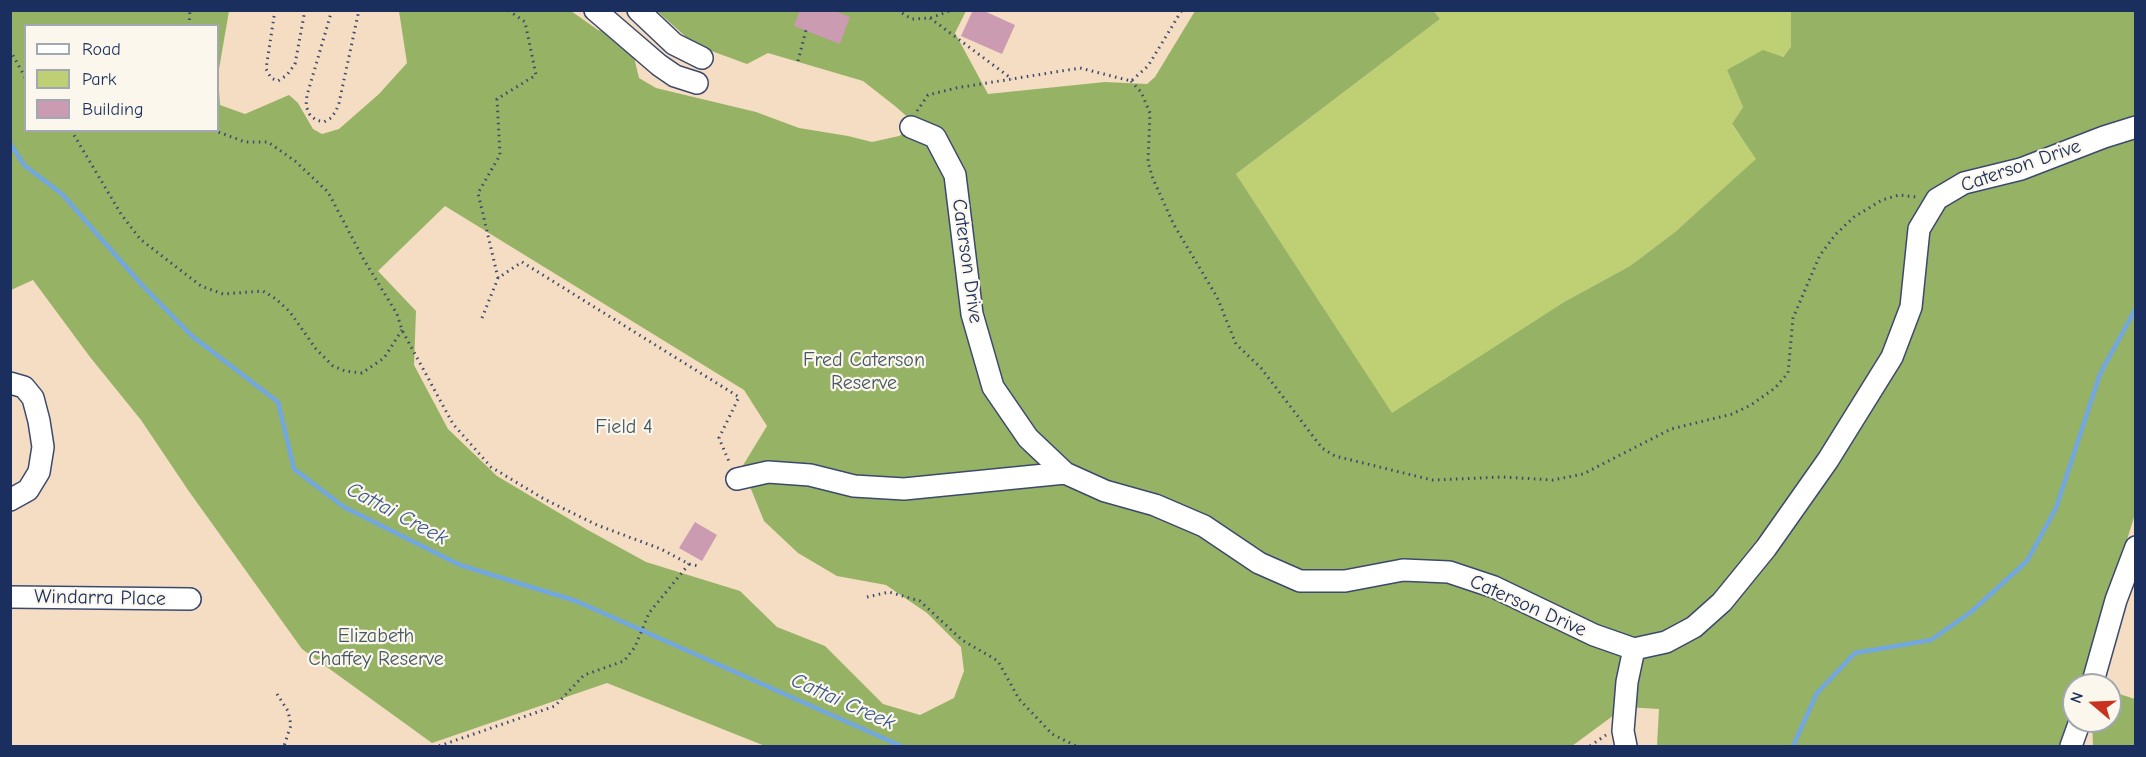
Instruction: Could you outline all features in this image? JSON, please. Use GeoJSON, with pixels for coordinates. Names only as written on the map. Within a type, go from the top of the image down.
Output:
{"type":"FeatureCollection","features":[{"type":"Feature","properties":{"kind":"street"},"geometry":{"type":"LineString","coordinates":[[605,13],[659,65],[675,76],[691,81],[698,57],[674,44],[638,10]]}},
{"type":"Feature","properties":{"kind":"street","name":"Caterson Drive"},"geometry":{"type":"LineString","coordinates":[[911,127],[935,137],[955,175],[972,314],[993,387],[1028,438],[1065,473],[1204,526],[1259,563],[1300,581],[1345,581],[1403,570],[1449,572],[1494,587],[1594,635],[1634,649],[1666,642],[1694,627],[1722,602],[1766,548],[1828,460],[1892,357],[1911,307],[1919,229],[1937,198],[1964,183],[2021,169],[2136,127]]}},
{"type":"Feature","properties":{"kind":"street"},"geometry":{"type":"LineString","coordinates":[[10,383],[24,387],[33,398],[43,447],[39,472],[28,490],[10,500]]}},
{"type":"Feature","properties":{"kind":"street"},"geometry":{"type":"LineString","coordinates":[[737,479],[768,472],[810,474],[854,486],[904,489],[1065,473]]}},
{"type":"Feature","properties":{"kind":"street"},"geometry":{"type":"LineString","coordinates":[[2095,673],[2116,600],[2136,547]]}},
{"type":"Feature","properties":{"kind":"street","name":"Windarra Place"},"geometry":{"type":"LineString","coordinates":[[10,597],[190,599]]}},
{"type":"Feature","properties":{"kind":"street"},"geometry":{"type":"LineString","coordinates":[[1626,747],[1623,731],[1627,682],[1634,649]]}},
{"type":"Feature","properties":{"kind":"path"},"geometry":{"type":"LineString","coordinates":[[275,10],[266,69],[271,78],[278,81],[292,70],[295,64],[305,10]]}},
{"type":"Feature","properties":{"kind":"path"},"geometry":{"type":"LineString","coordinates":[[332,10],[307,94],[306,106],[310,115],[324,122],[331,118],[339,103],[359,10]]}},
{"type":"Feature","properties":{"kind":"path"},"geometry":{"type":"LineString","coordinates":[[498,278],[478,193],[500,155],[497,99],[536,75],[525,22],[508,10]]}},
{"type":"Feature","properties":{"kind":"path"},"geometry":{"type":"LineString","coordinates":[[897,10],[912,19],[930,18],[953,10]]}},
{"type":"Feature","properties":{"kind":"path"},"geometry":{"type":"LineString","coordinates":[[1131,81],[1148,66],[1182,10]]}},
{"type":"Feature","properties":{"kind":"path"},"geometry":{"type":"LineString","coordinates":[[930,18],[1012,80]]}},
{"type":"Feature","properties":{"kind":"path"},"geometry":{"type":"LineString","coordinates":[[798,61],[806,30]]}},
{"type":"Feature","properties":{"kind":"path"},"geometry":{"type":"LineString","coordinates":[[10,50],[24,75]]}},
{"type":"Feature","properties":{"kind":"path"},"geometry":{"type":"LineString","coordinates":[[911,127],[918,109],[928,95],[956,88],[1080,68],[1131,81],[1141,92],[1150,113],[1148,162],[1153,179],[1174,225],[1217,297],[1236,344],[1261,368],[1322,448],[1335,456],[1432,480],[1502,477],[1553,480],[1583,474],[1671,429],[1732,414],[1751,405],[1775,388],[1788,373],[1793,318],[1820,255],[1836,234],[1854,217],[1882,200],[1899,195],[1937,198]]}},
{"type":"Feature","properties":{"kind":"path"},"geometry":{"type":"LineString","coordinates":[[72,132],[122,214],[140,239],[201,286],[223,294],[263,291],[276,299],[290,312],[316,349],[333,366],[345,371],[362,373],[384,358],[402,330]]}},
{"type":"Feature","properties":{"kind":"path"},"geometry":{"type":"LineString","coordinates":[[218,132],[245,142],[268,142],[295,161],[328,192],[364,261],[397,314],[402,330],[453,424],[491,467],[544,499],[597,525],[661,549],[689,564],[698,566]]}},
{"type":"Feature","properties":{"kind":"path"},"geometry":{"type":"LineString","coordinates":[[482,318],[498,278],[522,262],[739,397],[719,438],[737,479]]}},
{"type":"Feature","properties":{"kind":"path"},"geometry":{"type":"LineString","coordinates":[[439,747],[555,706],[584,675],[624,661],[635,647],[649,613],[689,564]]}},
{"type":"Feature","properties":{"kind":"path"},"geometry":{"type":"LineString","coordinates":[[867,597],[889,592],[920,601],[962,640],[998,661],[1019,699],[1052,734],[1076,747]]}},
{"type":"Feature","properties":{"kind":"path"},"geometry":{"type":"LineString","coordinates":[[277,694],[288,711],[291,725],[284,747]]}},
{"type":"Feature","properties":{"kind":"green space","name":"Fred Caterson Reserve"},"geometry":{"type":"Polygon","coordinates":[[[11,11],[229,11],[219,69],[219,24],[24,24],[24,132],[219,132],[219,90],[220,105],[245,114],[289,95],[298,103],[313,129],[322,134],[339,129],[379,94],[407,63],[399,11],[571,11],[598,30],[619,35],[634,57],[639,78],[656,88],[756,112],[799,128],[872,142],[899,136],[908,131],[912,121],[863,81],[768,53],[747,64],[695,45],[657,11],[966,11],[955,33],[988,94],[1105,82],[1147,84],[1155,77],[1195,11],[1434,11],[1440,19],[1236,174],[1392,413],[1564,302],[1630,266],[1675,232],[1756,159],[1732,124],[1743,107],[1727,70],[1763,50],[1783,57],[1791,47],[1791,11],[2135,11],[2135,514],[2086,673],[2062,673],[2062,733],[2068,733],[2060,746],[1657,746],[1659,709],[1625,707],[1572,746],[765,746],[607,683],[432,743],[302,649],[188,490],[141,420],[90,357],[33,280],[11,290],[11,11]],[[445,206],[378,271],[416,311],[414,365],[448,429],[497,476],[646,562],[740,591],[777,627],[825,646],[883,704],[920,715],[954,698],[964,671],[961,647],[927,613],[886,585],[837,576],[798,553],[764,521],[742,467],[767,426],[744,390],[445,206]]]}},
{"type":"Feature","properties":{"kind":"green space"},"geometry":{"type":"Polygon","coordinates":[[[1434,11],[1791,11],[1791,48],[1782,57],[1727,70],[1743,107],[1732,125],[1757,159],[1675,232],[1630,266],[1564,302],[1392,414],[1236,174],[1440,19],[1434,11]]]}},
{"type":"Feature","properties":{"kind":"green space"},"geometry":{"type":"Polygon","coordinates":[[[2122,695],[2135,699],[2135,746],[2093,746],[2092,733],[2122,733],[2122,695]]]}},
{"type":"Feature","properties":{"kind":"building"},"geometry":{"type":"Polygon","coordinates":[[[800,10],[832,10],[850,17],[840,44],[794,26],[800,10]]]}},
{"type":"Feature","properties":{"kind":"building"},"geometry":{"type":"Polygon","coordinates":[[[973,10],[982,10],[1015,25],[1002,54],[961,36],[973,10]]]}},
{"type":"Feature","properties":{"kind":"building"},"geometry":{"type":"Polygon","coordinates":[[[695,522],[717,535],[702,561],[679,548],[695,522]]]}},
{"type":"Feature","properties":{"kind":"waterway","name":"Cattai Creek"},"geometry":{"type":"LineString","coordinates":[[10,143],[24,165],[62,194],[141,284],[192,336],[278,402],[294,469],[344,507],[460,565],[576,601],[901,746]]}},
{"type":"Feature","properties":{"kind":"waterway"},"geometry":{"type":"LineString","coordinates":[[1793,746],[1817,693],[1855,653],[1931,640],[1971,612],[2027,561],[2056,508],[2100,374],[2136,308]]}},
{"type":"Feature","properties":{"kind":"park label","name":"Field 4"},"geometry":{"type":"Point","coordinates":[624,427]}},
{"type":"Feature","properties":{"kind":"park label","name":"Elizabeth Chaffey Reserve"},"geometry":{"type":"Point","coordinates":[376,648]}}]}
